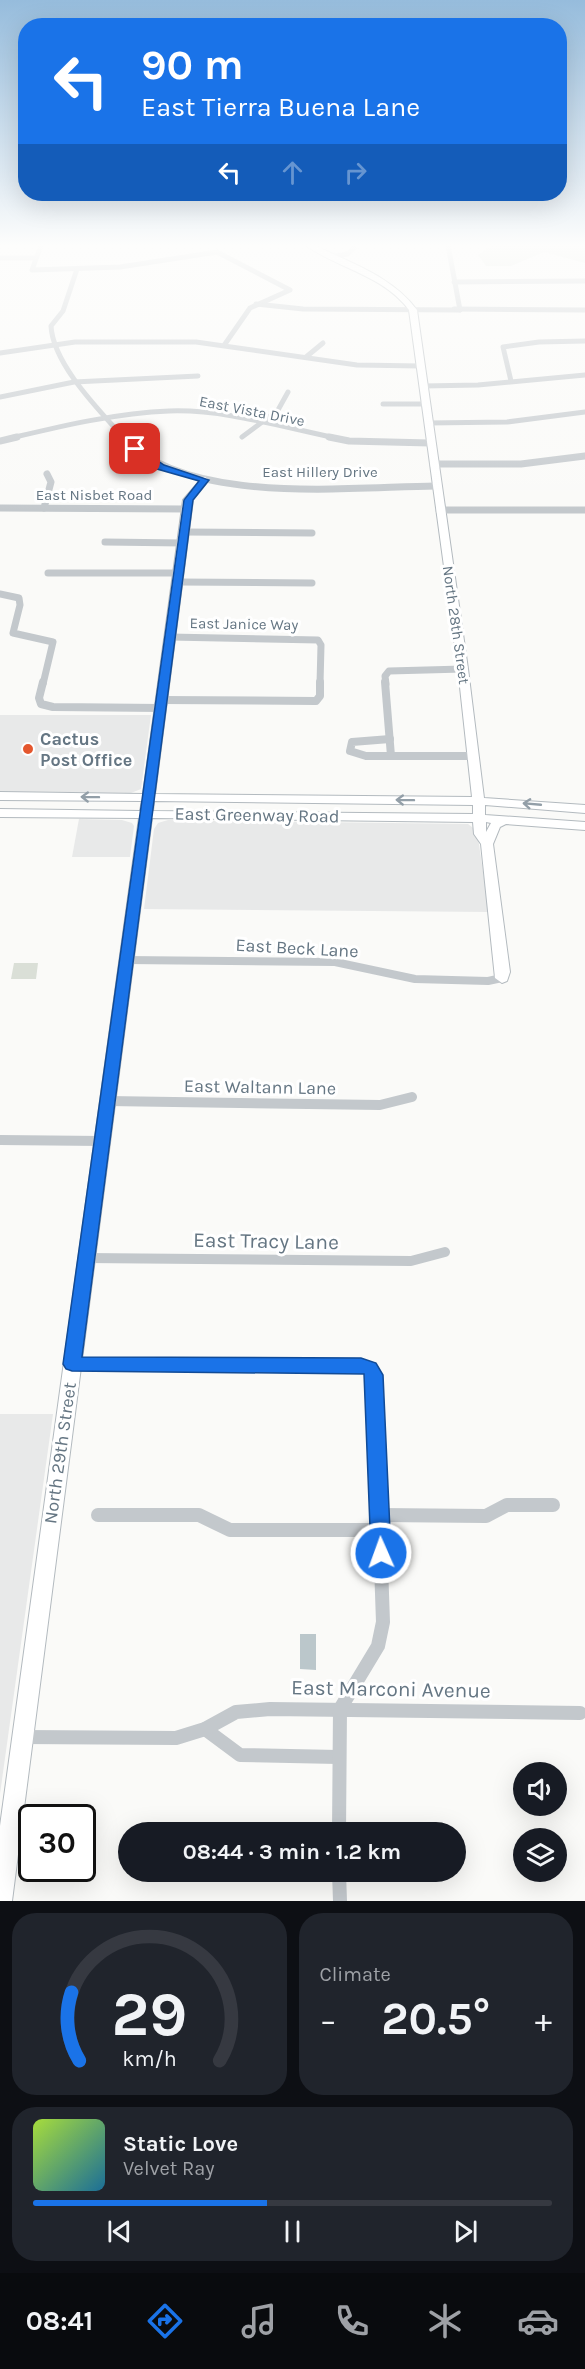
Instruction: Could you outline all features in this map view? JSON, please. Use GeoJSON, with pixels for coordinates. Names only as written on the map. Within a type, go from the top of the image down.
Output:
{"type":"FeatureCollection","features":[{"type":"Feature","properties":{"kind":"street"},"geometry":{"type":"LineString","coordinates":[[53,334],[75,380],[145,458],[170,470],[205,480]]}},
{"type":"Feature","properties":{"kind":"street"},"geometry":{"type":"LineString","coordinates":[[225,344],[232,334]]}},
{"type":"Feature","properties":{"kind":"street","name":"North 28th Street"},"geometry":{"type":"LineString","coordinates":[[416,334],[435,486],[463,669],[481,837],[488,844],[502,978]]}},
{"type":"Feature","properties":{"kind":"street"},"geometry":{"type":"LineString","coordinates":[[0,353],[56,343],[175,341],[225,344],[357,365],[420,366]]}},
{"type":"Feature","properties":{"kind":"street"},"geometry":{"type":"LineString","coordinates":[[510,381],[503,347],[539,342],[585,341]]}},
{"type":"Feature","properties":{"kind":"street"},"geometry":{"type":"LineString","coordinates":[[306,357],[323,343]]}},
{"type":"Feature","properties":{"kind":"street"},"geometry":{"type":"LineString","coordinates":[[423,386],[463,386],[585,375]]}},
{"type":"Feature","properties":{"kind":"street"},"geometry":{"type":"LineString","coordinates":[[0,397],[38,386],[75,380],[114,376],[198,376]]}},
{"type":"Feature","properties":{"kind":"street"},"geometry":{"type":"LineString","coordinates":[[242,437],[278,410],[288,392]]}},
{"type":"Feature","properties":{"kind":"street"},"geometry":{"type":"LineString","coordinates":[[383,404],[425,404]]}},
{"type":"Feature","properties":{"kind":"street","name":"East Vista Drive"},"geometry":{"type":"LineString","coordinates":[[0,441],[108,418],[151,411],[181,411],[349,441],[430,443]]}},
{"type":"Feature","properties":{"kind":"street"},"geometry":{"type":"LineString","coordinates":[[428,423],[507,422],[585,412]]}},
{"type":"Feature","properties":{"kind":"street"},"geometry":{"type":"LineString","coordinates":[[433,464],[521,464],[585,456]]}},
{"type":"Feature","properties":{"kind":"street"},"geometry":{"type":"LineString","coordinates":[[44,508],[51,482],[47,474]]}},
{"type":"Feature","properties":{"kind":"street","name":"East Hillery Drive"},"geometry":{"type":"LineString","coordinates":[[205,480],[260,485],[435,486]]}},
{"type":"Feature","properties":{"kind":"street","name":"North 29th Street"},"geometry":{"type":"LineString","coordinates":[[1,1901],[178,577],[191,495],[205,480]]}},
{"type":"Feature","properties":{"kind":"street","name":"East Nisbet Road"},"geometry":{"type":"LineString","coordinates":[[0,508],[188,509]]}},
{"type":"Feature","properties":{"kind":"street"},"geometry":{"type":"LineString","coordinates":[[439,510],[585,510]]}},
{"type":"Feature","properties":{"kind":"street"},"geometry":{"type":"LineString","coordinates":[[105,542],[312,533]]}},
{"type":"Feature","properties":{"kind":"street"},"geometry":{"type":"LineString","coordinates":[[48,573],[312,583]]}},
{"type":"Feature","properties":{"kind":"street"},"geometry":{"type":"LineString","coordinates":[[0,594],[19,598],[13,633],[53,642],[39,698],[41,704],[53,707],[161,704]]}},
{"type":"Feature","properties":{"kind":"street","name":"East Janice Way"},"geometry":{"type":"LineString","coordinates":[[161,704],[316,701],[320,696],[321,645],[318,640],[170,637]]}},
{"type":"Feature","properties":{"kind":"street"},"geometry":{"type":"LineString","coordinates":[[391,756],[385,676],[389,671],[463,669]]}},
{"type":"Feature","properties":{"kind":"street"},"geometry":{"type":"LineString","coordinates":[[390,739],[352,742],[349,746],[350,752],[391,756],[474,756]]}},
{"type":"Feature","properties":{"kind":"street","name":"East Greenway Road"},"geometry":{"type":"LineString","coordinates":[[0,796],[356,816],[507,819],[585,826]]}},
{"type":"Feature","properties":{"kind":"street"},"geometry":{"type":"LineString","coordinates":[[356,816],[360,800]]}},
{"type":"Feature","properties":{"kind":"street","name":"East Greenway Road"},"geometry":{"type":"LineString","coordinates":[[0,813],[360,800],[478,801],[585,809]]}},
{"type":"Feature","properties":{"kind":"street"},"geometry":{"type":"LineString","coordinates":[[488,844],[495,825],[507,819]]}},
{"type":"Feature","properties":{"kind":"street","name":"East Beck Lane"},"geometry":{"type":"LineString","coordinates":[[126,960],[335,963],[415,979],[488,981],[502,978]]}},
{"type":"Feature","properties":{"kind":"street","name":"East Waltann Lane"},"geometry":{"type":"LineString","coordinates":[[108,1101],[380,1105],[412,1097]]}},
{"type":"Feature","properties":{"kind":"street"},"geometry":{"type":"LineString","coordinates":[[0,1140],[102,1141]]}},
{"type":"Feature","properties":{"kind":"street","name":"East Tracy Lane"},"geometry":{"type":"LineString","coordinates":[[86,1258],[411,1261],[445,1252]]}},
{"type":"Feature","properties":{"kind":"street"},"geometry":{"type":"LineString","coordinates":[[72,1364],[361,1366],[370,1369],[374,1375],[383,1622],[378,1646],[340,1709],[339,1822]]}},
{"type":"Feature","properties":{"kind":"street"},"geometry":{"type":"LineString","coordinates":[[380,1515],[486,1516],[507,1505],[553,1505]]}},
{"type":"Feature","properties":{"kind":"street"},"geometry":{"type":"LineString","coordinates":[[98,1515],[199,1515],[230,1530],[380,1530]]}},
{"type":"Feature","properties":{"kind":"street","name":"East Marconi Avenue"},"geometry":{"type":"LineString","coordinates":[[23,1737],[164,1738],[205,1729],[236,1712],[270,1709],[580,1713]]}},
{"type":"Feature","properties":{"kind":"street"},"geometry":{"type":"LineString","coordinates":[[205,1729],[240,1755],[338,1757]]}},
{"type":"Feature","properties":{"kind":"street"},"geometry":{"type":"LineString","coordinates":[[339,1882],[340,1901]]}},
{"type":"Feature","properties":{"kind":"shaded area"},"geometry":{"type":"Polygon","coordinates":[[[0,715],[151,715],[141,789],[131,793],[0,792],[0,715]]]}},
{"type":"Feature","properties":{"kind":"shaded area"},"geometry":{"type":"Polygon","coordinates":[[[79,819],[122,820],[132,823],[134,826],[130,857],[72,857],[79,819]]]}},
{"type":"Feature","properties":{"kind":"shaded area"},"geometry":{"type":"Polygon","coordinates":[[[168,820],[468,824],[477,831],[489,912],[144,909],[154,829],[158,823],[168,820]]]}},
{"type":"Feature","properties":{"kind":"shaded area"},"geometry":{"type":"Polygon","coordinates":[[[14,963],[38,963],[36,979],[11,979],[14,963]]]}},
{"type":"Feature","properties":{"kind":"shaded area"},"geometry":{"type":"Polygon","coordinates":[[[0,1414],[53,1414],[0,1794],[0,1414]]]}},
{"type":"Feature","properties":{"kind":"shaded area"},"geometry":{"type":"Polygon","coordinates":[[[300,1634],[316,1634],[316,1670],[300,1669],[300,1634]]]}},
{"type":"Feature","properties":{"kind":"place","name":"Cactus Post Office"},"geometry":{"type":"Point","coordinates":[28,749]}},
{"type":"Feature","properties":{"kind":"route"},"geometry":{"type":"LineString","coordinates":[[135,449],[161,467],[205,480],[188,500],[72,1364],[361,1366],[370,1369],[374,1375],[381,1553]]}}]}
